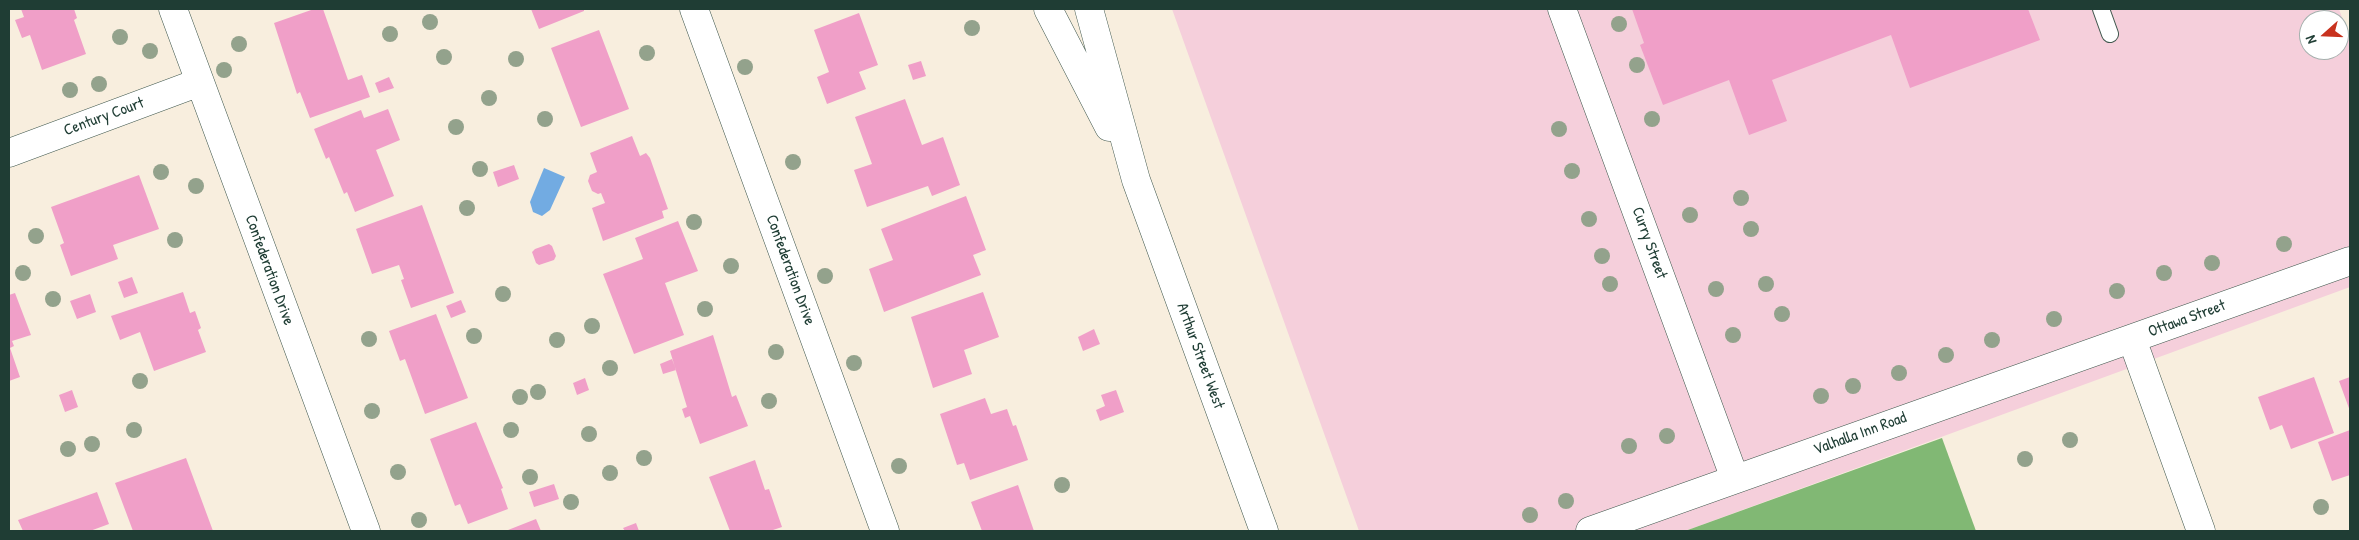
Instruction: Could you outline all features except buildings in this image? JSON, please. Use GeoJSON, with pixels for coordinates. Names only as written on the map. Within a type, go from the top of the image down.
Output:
{"type":"FeatureCollection","features":[{"type":"Feature","properties":{"kind":"street","name":"Confederation Drive"},"geometry":{"type":"LineString","coordinates":[[173,9],[366,531]]}},
{"type":"Feature","properties":{"kind":"street","name":"Confederation Drive"},"geometry":{"type":"LineString","coordinates":[[694,9],[885,531]]}},
{"type":"Feature","properties":{"kind":"street","name":"Arthur Street West"},"geometry":{"type":"LineString","coordinates":[[1048,9],[1136,180]]}},
{"type":"Feature","properties":{"kind":"street","name":"Arthur Street West"},"geometry":{"type":"LineString","coordinates":[[1088,9],[1136,180],[1264,531]]}},
{"type":"Feature","properties":{"kind":"street","name":"Curry Street"},"geometry":{"type":"LineString","coordinates":[[1562,9],[1735,479]]}},
{"type":"Feature","properties":{"kind":"street","name":"Century Court"},"geometry":{"type":"LineString","coordinates":[[9,152],[200,82]]}},
{"type":"Feature","properties":{"kind":"street","name":"Ottawa Street"},"geometry":{"type":"LineString","coordinates":[[2201,531],[2132,339],[2350,261]]}},
{"type":"Feature","properties":{"kind":"street","name":"Valhalla Inn Road"},"geometry":{"type":"LineString","coordinates":[[1590,531],[2132,339]]}},
{"type":"Feature","properties":{"kind":"lane"},"geometry":{"type":"LineString","coordinates":[[2101,9],[2110,34]]}},
{"type":"Feature","properties":{"kind":"shaded area"},"geometry":{"type":"Polygon","coordinates":[[[1172,9],[2339,9],[2299,10],[2299,60],[2349,60],[2349,37],[2350,287],[1685,531],[1359,531],[1172,9]]]}},
{"type":"Feature","properties":{"kind":"green space"},"geometry":{"type":"Polygon","coordinates":[[[1942,438],[1976,531],[1685,531],[1942,438]]]}},
{"type":"Feature","properties":{"kind":"water"},"geometry":{"type":"Polygon","coordinates":[[[544,168],[565,177],[550,210],[542,216],[533,212],[530,202],[544,168]]]}}]}
